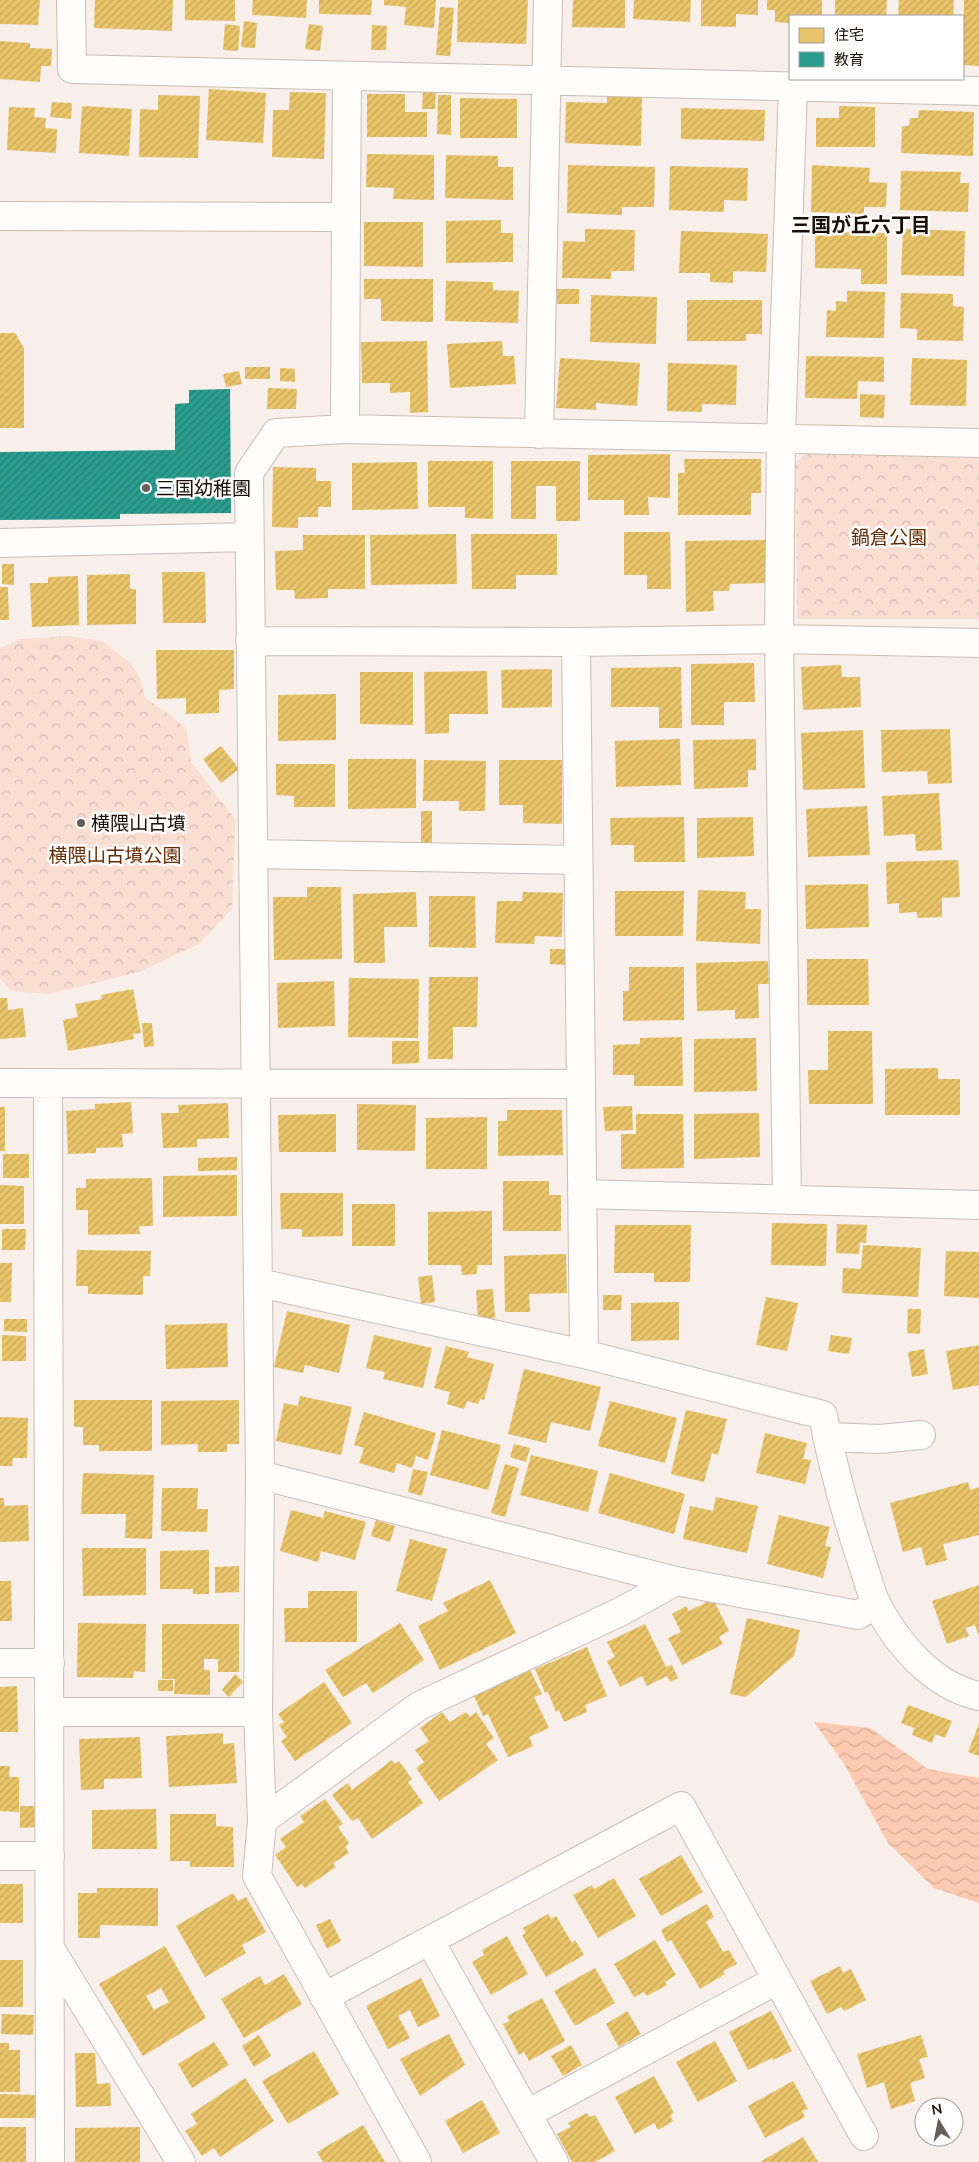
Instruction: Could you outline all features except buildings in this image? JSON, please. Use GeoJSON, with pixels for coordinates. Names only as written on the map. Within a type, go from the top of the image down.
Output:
{"type":"FeatureCollection","features":[{"type":"Feature","properties":{"kind":"street"},"geometry":{"type":"LineString","coordinates":[[71,0],[72,69],[979,91]]}},
{"type":"Feature","properties":{"kind":"street"},"geometry":{"type":"LineString","coordinates":[[538,434],[548,0]]}},
{"type":"Feature","properties":{"kind":"street"},"geometry":{"type":"LineString","coordinates":[[345,429],[347,76]]}},
{"type":"Feature","properties":{"kind":"street"},"geometry":{"type":"LineString","coordinates":[[787,1200],[779,639],[781,438],[794,87]]}},
{"type":"Feature","properties":{"kind":"street"},"geometry":{"type":"LineString","coordinates":[[0,216],[346,217]]}},
{"type":"Feature","properties":{"kind":"street"},"geometry":{"type":"LineString","coordinates":[[416,2162],[257,1876],[262,1821],[258,1712],[259,1283],[249,473],[276,434],[345,429],[979,443]]}},
{"type":"Feature","properties":{"kind":"street"},"geometry":{"type":"LineString","coordinates":[[0,543],[249,538]]}},
{"type":"Feature","properties":{"kind":"street"},"geometry":{"type":"LineString","coordinates":[[250,641],[576,642],[779,639],[979,643]]}},
{"type":"Feature","properties":{"kind":"street"},"geometry":{"type":"LineString","coordinates":[[576,642],[584,1354]]}},
{"type":"Feature","properties":{"kind":"street"},"geometry":{"type":"LineString","coordinates":[[253,854],[578,860]]}},
{"type":"Feature","properties":{"kind":"street"},"geometry":{"type":"LineString","coordinates":[[48,1082],[50,2162]]}},
{"type":"Feature","properties":{"kind":"street"},"geometry":{"type":"LineString","coordinates":[[0,1083],[580,1084]]}},
{"type":"Feature","properties":{"kind":"street"},"geometry":{"type":"LineString","coordinates":[[582,1194],[979,1205]]}},
{"type":"Feature","properties":{"kind":"street"},"geometry":{"type":"LineString","coordinates":[[259,1283],[584,1354],[823,1415],[837,1480],[877,1604],[908,1652],[931,1673],[964,1693],[979,1696]]}},
{"type":"Feature","properties":{"kind":"street"},"geometry":{"type":"LineString","coordinates":[[827,1437],[880,1439],[922,1435]]}},
{"type":"Feature","properties":{"kind":"street"},"geometry":{"type":"LineString","coordinates":[[260,1475],[676,1581],[858,1615],[877,1604]]}},
{"type":"Feature","properties":{"kind":"street"},"geometry":{"type":"LineString","coordinates":[[262,1821],[419,1706],[622,1611],[676,1581]]}},
{"type":"Feature","properties":{"kind":"street"},"geometry":{"type":"LineString","coordinates":[[0,1663],[50,1663]]}},
{"type":"Feature","properties":{"kind":"street"},"geometry":{"type":"LineString","coordinates":[[50,1712],[258,1712]]}},
{"type":"Feature","properties":{"kind":"street"},"geometry":{"type":"LineString","coordinates":[[324,1998],[680,1806],[864,2136]]}},
{"type":"Feature","properties":{"kind":"street"},"geometry":{"type":"LineString","coordinates":[[0,1856],[50,1856]]}},
{"type":"Feature","properties":{"kind":"street"},"geometry":{"type":"LineString","coordinates":[[430,1941],[554,2162]]}},
{"type":"Feature","properties":{"kind":"street"},"geometry":{"type":"LineString","coordinates":[[51,1950],[181,2162]]}},
{"type":"Feature","properties":{"kind":"street"},"geometry":{"type":"LineString","coordinates":[[527,2114],[777,1980]]}},
{"type":"Feature","properties":{"kind":"green space","name":"鍋倉公園"},"geometry":{"type":"Polygon","coordinates":[[[810,451],[979,458],[979,619],[797,619],[796,462],[810,451]]]}},
{"type":"Feature","properties":{"kind":"green space","name":"横隈山古墳公園"},"geometry":{"type":"Polygon","coordinates":[[[67,636],[102,641],[130,663],[140,677],[145,698],[172,716],[187,730],[191,762],[235,819],[232,909],[199,944],[139,972],[49,994],[11,991],[0,978],[0,648],[21,639],[67,636]]]}},
{"type":"Feature","properties":{"kind":"water"},"geometry":{"type":"Polygon","coordinates":[[[814,1722],[870,1728],[928,1769],[979,1778],[979,1903],[934,1888],[888,1843],[844,1764],[814,1722]]]}},
{"type":"Feature","properties":{"kind":"place","name":"三国幼稚園"},"geometry":{"type":"Point","coordinates":[146,488]}},
{"type":"Feature","properties":{"kind":"place","name":"横隈山古墳"},"geometry":{"type":"Point","coordinates":[81,823]}},
{"type":"Feature","properties":{"kind":"district","name":"三国が丘六丁目"},"geometry":{"type":"Point","coordinates":[861,224]}}]}
